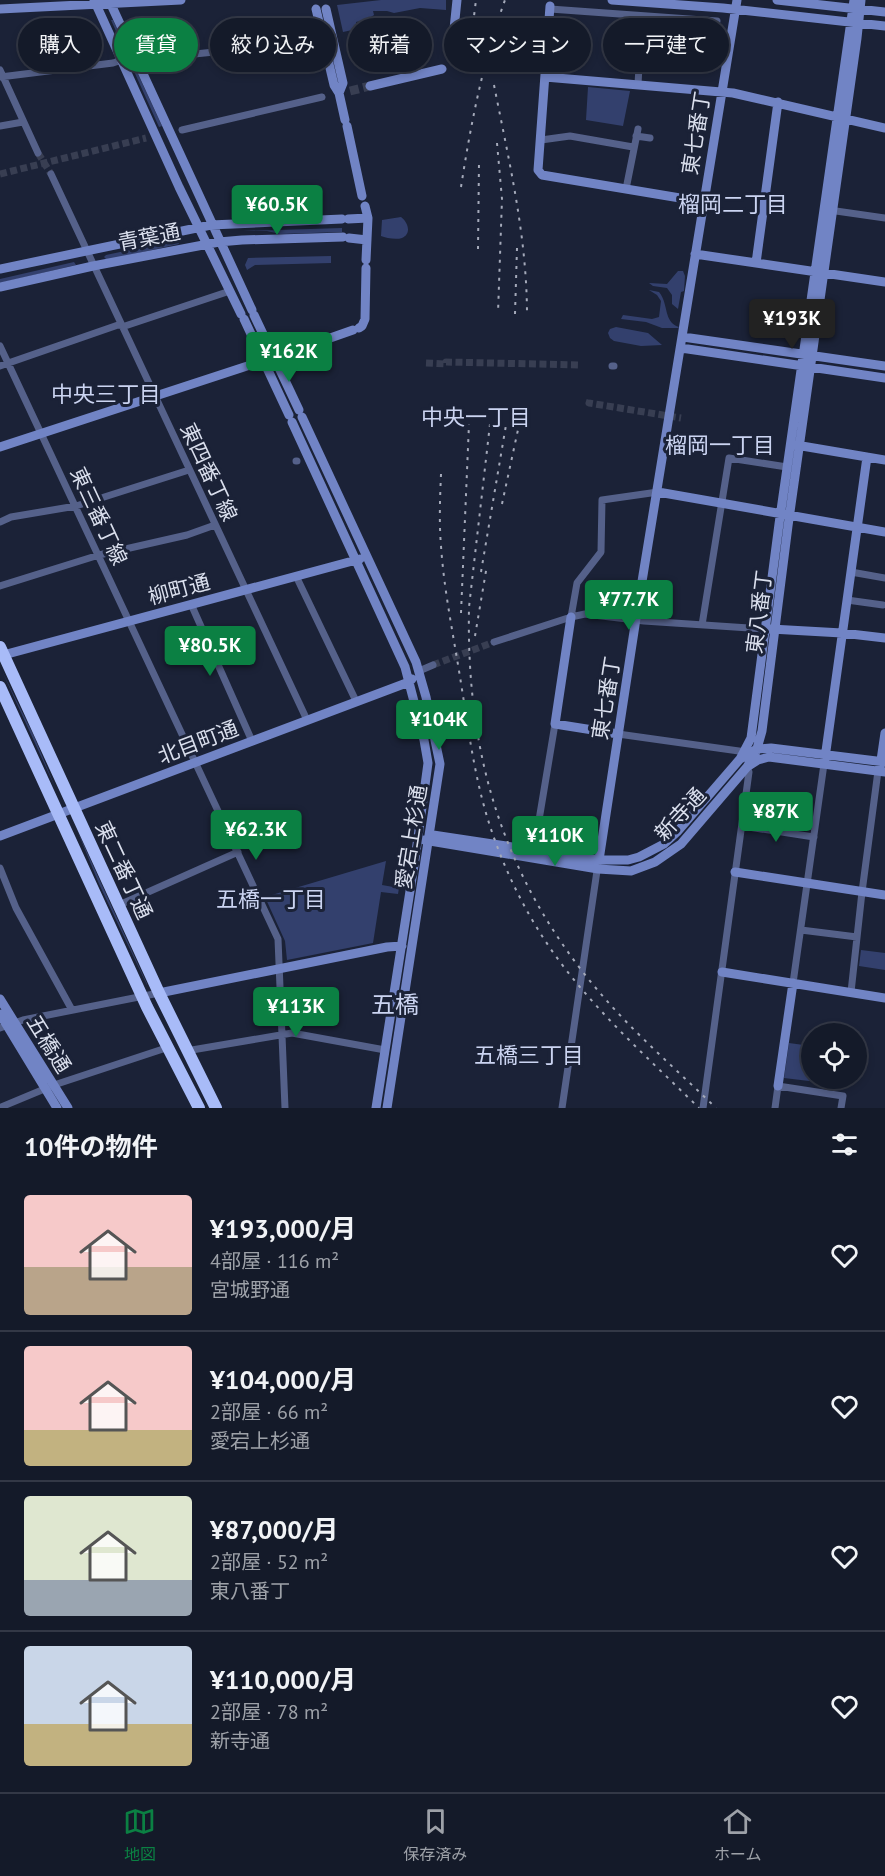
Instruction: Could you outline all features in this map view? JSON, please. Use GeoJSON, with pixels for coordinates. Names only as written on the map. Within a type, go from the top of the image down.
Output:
{"type":"FeatureCollection","features":[{"type":"Feature","properties":{"kind":"highway","name":"東二番丁通"},"geometry":{"type":"LineString","coordinates":[[1,652],[186,1051],[216,1108]]}},
{"type":"Feature","properties":{"kind":"highway","name":"東二番丁通"},"geometry":{"type":"LineString","coordinates":[[0,687],[166,1048],[198,1108]]}},
{"type":"Feature","properties":{"kind":"street"},"geometry":{"type":"LineString","coordinates":[[0,9],[95,2],[181,0]]}},
{"type":"Feature","properties":{"kind":"street"},"geometry":{"type":"LineString","coordinates":[[455,18],[457,0]]}},
{"type":"Feature","properties":{"kind":"street"},"geometry":{"type":"LineString","coordinates":[[612,0],[736,5],[885,26]]}},
{"type":"Feature","properties":{"kind":"street"},"geometry":{"type":"LineString","coordinates":[[777,0],[857,4],[885,12]]}},
{"type":"Feature","properties":{"kind":"street","name":"愛宕上杉通"},"geometry":{"type":"LineString","coordinates":[[95,2],[114,43]]}},
{"type":"Feature","properties":{"kind":"street","name":"愛宕上杉通"},"geometry":{"type":"LineString","coordinates":[[110,2],[117,18]]}},
{"type":"Feature","properties":{"kind":"street"},"geometry":{"type":"LineString","coordinates":[[320,4],[343,83],[339,93]]}},
{"type":"Feature","properties":{"kind":"street","name":"東八番丁"},"geometry":{"type":"LineString","coordinates":[[703,1108],[742,826],[751,738],[770,629],[807,366],[814,272],[828,210],[857,4]]}},
{"type":"Feature","properties":{"kind":"street","name":"東七番丁"},"geometry":{"type":"LineString","coordinates":[[562,1108],[618,734],[736,5]]}},
{"type":"Feature","properties":{"kind":"street"},"geometry":{"type":"LineString","coordinates":[[672,18],[550,8],[538,170],[542,175],[704,202]]}},
{"type":"Feature","properties":{"kind":"street"},"geometry":{"type":"LineString","coordinates":[[638,84],[642,16]]}},
{"type":"Feature","properties":{"kind":"street"},"geometry":{"type":"LineString","coordinates":[[38,153],[1,74],[114,61]]}},
{"type":"Feature","properties":{"kind":"street"},"geometry":{"type":"LineString","coordinates":[[370,86],[442,69]]}},
{"type":"Feature","properties":{"kind":"street","name":"愛宕上杉通"},"geometry":{"type":"LineString","coordinates":[[127,72],[198,228],[242,316],[300,414],[368,557],[418,671],[426,697],[440,765],[387,1108]]}},
{"type":"Feature","properties":{"kind":"street","name":"愛宕上杉通"},"geometry":{"type":"LineString","coordinates":[[141,72],[253,312],[290,419],[405,667],[424,740],[428,763],[376,1108]]}},
{"type":"Feature","properties":{"kind":"street"},"geometry":{"type":"LineString","coordinates":[[0,447],[269,360],[362,326],[365,319],[368,218],[339,93],[331,72]]}},
{"type":"Feature","properties":{"kind":"street"},"geometry":{"type":"LineString","coordinates":[[545,77],[721,92],[778,102],[885,128]]}},
{"type":"Feature","properties":{"kind":"street"},"geometry":{"type":"LineString","coordinates":[[339,93],[350,90]]}},
{"type":"Feature","properties":{"kind":"street"},"geometry":{"type":"LineString","coordinates":[[182,130],[322,97]]}},
{"type":"Feature","properties":{"kind":"street"},"geometry":{"type":"LineString","coordinates":[[756,263],[778,102]]}},
{"type":"Feature","properties":{"kind":"street"},"geometry":{"type":"LineString","coordinates":[[0,126],[23,122]]}},
{"type":"Feature","properties":{"kind":"street"},"geometry":{"type":"LineString","coordinates":[[626,189],[637,132],[650,138]]}},
{"type":"Feature","properties":{"kind":"street"},"geometry":{"type":"LineString","coordinates":[[541,140],[570,136],[633,147]]}},
{"type":"Feature","properties":{"kind":"street","name":"東四番丁線"},"geometry":{"type":"LineString","coordinates":[[51,174],[307,720]]}},
{"type":"Feature","properties":{"kind":"street"},"geometry":{"type":"LineString","coordinates":[[828,210],[885,218]]}},
{"type":"Feature","properties":{"kind":"street","name":"東八番丁"},"geometry":{"type":"LineString","coordinates":[[808,355],[825,273],[828,210]]}},
{"type":"Feature","properties":{"kind":"street","name":"青葉通"},"geometry":{"type":"LineString","coordinates":[[0,269],[211,225],[368,218]]}},
{"type":"Feature","properties":{"kind":"street","name":"青葉通"},"geometry":{"type":"LineString","coordinates":[[0,287],[93,266],[219,242],[346,238],[367,240]]}},
{"type":"Feature","properties":{"kind":"street"},"geometry":{"type":"LineString","coordinates":[[695,254],[885,282]]}},
{"type":"Feature","properties":{"kind":"street"},"geometry":{"type":"LineString","coordinates":[[0,366],[230,291]]}},
{"type":"Feature","properties":{"kind":"street"},"geometry":{"type":"LineString","coordinates":[[683,337],[885,366]]}},
{"type":"Feature","properties":{"kind":"street","name":"東三番丁線"},"geometry":{"type":"LineString","coordinates":[[0,346],[278,939],[285,1108]]}},
{"type":"Feature","properties":{"kind":"street"},"geometry":{"type":"LineString","coordinates":[[681,348],[885,378]]}},
{"type":"Feature","properties":{"kind":"street"},"geometry":{"type":"LineString","coordinates":[[795,445],[885,460]]}},
{"type":"Feature","properties":{"kind":"street","name":"東八番丁"},"geometry":{"type":"LineString","coordinates":[[785,514],[787,467],[795,445]]}},
{"type":"Feature","properties":{"kind":"street"},"geometry":{"type":"LineString","coordinates":[[702,625],[729,458],[787,467]]}},
{"type":"Feature","properties":{"kind":"street"},"geometry":{"type":"LineString","coordinates":[[775,1108],[867,458]]}},
{"type":"Feature","properties":{"kind":"street"},"geometry":{"type":"LineString","coordinates":[[0,522],[76,506],[189,470]]}},
{"type":"Feature","properties":{"kind":"street"},"geometry":{"type":"LineString","coordinates":[[537,832],[577,583],[601,552],[602,500],[658,492],[885,532]]}},
{"type":"Feature","properties":{"kind":"street"},"geometry":{"type":"LineString","coordinates":[[0,586],[99,555],[188,535],[215,525]]}},
{"type":"Feature","properties":{"kind":"street","name":"柳町通"},"geometry":{"type":"LineString","coordinates":[[1,652],[129,621],[368,557]]}},
{"type":"Feature","properties":{"kind":"street"},"geometry":{"type":"LineString","coordinates":[[851,572],[885,578]]}},
{"type":"Feature","properties":{"kind":"street"},"geometry":{"type":"LineString","coordinates":[[296,576],[356,701]]}},
{"type":"Feature","properties":{"kind":"street"},"geometry":{"type":"LineString","coordinates":[[847,600],[884,605]]}},
{"type":"Feature","properties":{"kind":"street"},"geometry":{"type":"LineString","coordinates":[[191,604],[252,741]]}},
{"type":"Feature","properties":{"kind":"street"},"geometry":{"type":"LineString","coordinates":[[494,642],[585,614],[636,620],[842,633],[885,638]]}},
{"type":"Feature","properties":{"kind":"street","name":"東八番丁"},"geometry":{"type":"LineString","coordinates":[[749,753],[762,731],[770,629]]}},
{"type":"Feature","properties":{"kind":"street"},"geometry":{"type":"LineString","coordinates":[[409,682],[418,671],[433,665]]}},
{"type":"Feature","properties":{"kind":"street","name":"北目町通"},"geometry":{"type":"LineString","coordinates":[[0,836],[409,682]]}},
{"type":"Feature","properties":{"kind":"street"},"geometry":{"type":"LineString","coordinates":[[555,724],[769,757],[825,759]]}},
{"type":"Feature","properties":{"kind":"street"},"geometry":{"type":"LineString","coordinates":[[762,731],[767,741],[777,748],[825,759],[882,767]]}},
{"type":"Feature","properties":{"kind":"street"},"geometry":{"type":"LineString","coordinates":[[851,992],[862,892],[885,734]]}},
{"type":"Feature","properties":{"kind":"street"},"geometry":{"type":"LineString","coordinates":[[749,753],[777,748]]}},
{"type":"Feature","properties":{"kind":"street","name":"新寺通"},"geometry":{"type":"LineString","coordinates":[[598,865],[639,857],[664,844],[749,753]]}},
{"type":"Feature","properties":{"kind":"street","name":"新寺通"},"geometry":{"type":"LineString","coordinates":[[418,836],[631,871],[669,854],[681,844],[747,767],[758,760],[769,757]]}},
{"type":"Feature","properties":{"kind":"street"},"geometry":{"type":"LineString","coordinates":[[734,783],[746,795]]}},
{"type":"Feature","properties":{"kind":"street"},"geometry":{"type":"LineString","coordinates":[[742,826],[814,837]]}},
{"type":"Feature","properties":{"kind":"street"},"geometry":{"type":"LineString","coordinates":[[119,905],[238,852]]}},
{"type":"Feature","properties":{"kind":"street"},"geometry":{"type":"LineString","coordinates":[[0,868],[16,908],[72,1010]]}},
{"type":"Feature","properties":{"kind":"street"},"geometry":{"type":"LineString","coordinates":[[735,872],[885,895]]}},
{"type":"Feature","properties":{"kind":"street"},"geometry":{"type":"LineString","coordinates":[[801,930],[857,937]]}},
{"type":"Feature","properties":{"kind":"street"},"geometry":{"type":"LineString","coordinates":[[7,1026],[72,1010],[391,946],[402,946]]}},
{"type":"Feature","properties":{"kind":"street"},"geometry":{"type":"LineString","coordinates":[[722,972],[885,998]]}},
{"type":"Feature","properties":{"kind":"street","name":"五橋通"},"geometry":{"type":"LineString","coordinates":[[0,999],[7,1026]]}},
{"type":"Feature","properties":{"kind":"street","name":"五橋通"},"geometry":{"type":"LineString","coordinates":[[0,1014],[50,1087],[68,1108]]}},
{"type":"Feature","properties":{"kind":"street"},"geometry":{"type":"LineString","coordinates":[[186,1051],[292,1033],[386,1050]]}},
{"type":"Feature","properties":{"kind":"street"},"geometry":{"type":"LineString","coordinates":[[1,1106],[166,1048]]}},
{"type":"Feature","properties":{"kind":"street"},"geometry":{"type":"LineString","coordinates":[[778,1086],[843,1096],[841,1108]]}},
{"type":"Feature","properties":{"kind":"street","name":"五橋通"},"geometry":{"type":"LineString","coordinates":[[50,1087],[57,1108]]}},
{"type":"Feature","properties":{"kind":"shaded area"},"geometry":{"type":"Polygon","coordinates":[[[381,0],[446,0],[446,10],[420,8],[394,13],[373,11],[374,15],[370,18],[348,18],[348,31],[343,32],[337,5],[381,0]]]}},
{"type":"Feature","properties":{"kind":"shaded area"},"geometry":{"type":"Polygon","coordinates":[[[134,72],[137,72],[162,126],[159,127],[134,72]]]}},
{"type":"Feature","properties":{"kind":"shaded area"},"geometry":{"type":"Polygon","coordinates":[[[588,87],[630,91],[623,126],[586,120],[588,87]]]}},
{"type":"Feature","properties":{"kind":"shaded area"},"geometry":{"type":"Polygon","coordinates":[[[401,217],[408,228],[405,236],[397,239],[381,236],[382,220],[401,217]]]}},
{"type":"Feature","properties":{"kind":"shaded area"},"geometry":{"type":"Polygon","coordinates":[[[342,228],[342,232],[280,234],[267,231],[243,231],[342,228]]]}},
{"type":"Feature","properties":{"kind":"shaded area"},"geometry":{"type":"Polygon","coordinates":[[[177,240],[179,244],[107,260],[104,257],[106,255],[177,240]]]}},
{"type":"Feature","properties":{"kind":"shaded area"},"geometry":{"type":"Polygon","coordinates":[[[331,256],[331,263],[255,265],[247,270],[245,265],[248,258],[331,256]]]}},
{"type":"Feature","properties":{"kind":"shaded area"},"geometry":{"type":"Polygon","coordinates":[[[74,262],[76,265],[0,283],[0,279],[74,262]]]}},
{"type":"Feature","properties":{"kind":"shaded area"},"geometry":{"type":"Polygon","coordinates":[[[678,271],[683,271],[685,276],[684,291],[681,292],[678,309],[672,304],[672,295],[667,288],[653,286],[649,283],[667,284],[678,271]]]}},
{"type":"Feature","properties":{"kind":"shaded area"},"geometry":{"type":"Polygon","coordinates":[[[649,290],[659,292],[668,317],[678,328],[662,328],[646,322],[621,319],[623,315],[652,319],[659,317],[661,301],[649,290]]]}},
{"type":"Feature","properties":{"kind":"shaded area"},"geometry":{"type":"Polygon","coordinates":[[[616,327],[648,333],[662,345],[641,346],[614,341],[608,333],[610,329],[616,327]]]}},
{"type":"Feature","properties":{"kind":"shaded area"},"geometry":{"type":"Polygon","coordinates":[[[2,671],[34,736],[55,787],[2,671]]]}},
{"type":"Feature","properties":{"kind":"shaded area"},"geometry":{"type":"Polygon","coordinates":[[[77,830],[147,984],[147,985],[99,884],[77,830]]]}},
{"type":"Feature","properties":{"kind":"shaded area"},"geometry":{"type":"Polygon","coordinates":[[[386,861],[382,885],[399,888],[398,894],[381,892],[373,943],[287,960],[285,941],[265,897],[386,861]]]}},
{"type":"Feature","properties":{"kind":"shaded area"},"geometry":{"type":"Polygon","coordinates":[[[861,950],[885,953],[885,970],[859,966],[861,950]]]}},
{"type":"Feature","properties":{"kind":"shaded area"},"geometry":{"type":"Polygon","coordinates":[[[789,1043],[801,1045],[801,1080],[784,1078],[789,1043]]]}},
{"type":"Feature","properties":{"kind":"tunnel"},"geometry":{"type":"LineString","coordinates":[[350,91],[370,86]]}},
{"type":"Feature","properties":{"kind":"tunnel"},"geometry":{"type":"LineString","coordinates":[[0,174],[146,138]]}},
{"type":"Feature","properties":{"kind":"tunnel"},"geometry":{"type":"LineString","coordinates":[[38,153],[51,174]]}},
{"type":"Feature","properties":{"kind":"tunnel"},"geometry":{"type":"LineString","coordinates":[[426,363],[580,365]]}},
{"type":"Feature","properties":{"kind":"tunnel"},"geometry":{"type":"LineString","coordinates":[[590,400],[589,403],[681,418]]}},
{"type":"Feature","properties":{"kind":"tunnel"},"geometry":{"type":"LineString","coordinates":[[433,665],[494,642]]}},
{"type":"Feature","properties":{"kind":"railway"},"geometry":{"type":"LineString","coordinates":[[474,18],[476,0]]}},
{"type":"Feature","properties":{"kind":"railway"},"geometry":{"type":"LineString","coordinates":[[461,187],[478,92],[505,0]]}},
{"type":"Feature","properties":{"kind":"railway"},"geometry":{"type":"LineString","coordinates":[[494,85],[521,228],[527,315]]}},
{"type":"Feature","properties":{"kind":"railway"},"geometry":{"type":"LineString","coordinates":[[497,143],[502,199],[498,313]]}},
{"type":"Feature","properties":{"kind":"railway"},"geometry":{"type":"LineString","coordinates":[[478,249],[479,162]]}},
{"type":"Feature","properties":{"kind":"railway"},"geometry":{"type":"LineString","coordinates":[[515,314],[517,248]]}},
{"type":"Feature","properties":{"kind":"railway"},"geometry":{"type":"LineString","coordinates":[[461,613],[469,424]]}},
{"type":"Feature","properties":{"kind":"railway"},"geometry":{"type":"LineString","coordinates":[[490,424],[469,607],[470,661],[475,714],[484,764],[497,813],[515,860],[538,905],[566,950],[613,1008],[716,1108]]}},
{"type":"Feature","properties":{"kind":"railway"},"geometry":{"type":"LineString","coordinates":[[481,572],[506,425]]}},
{"type":"Feature","properties":{"kind":"railway"},"geometry":{"type":"LineString","coordinates":[[502,504],[519,425]]}},
{"type":"Feature","properties":{"kind":"railway"},"geometry":{"type":"LineString","coordinates":[[441,474],[440,537],[449,612],[475,769],[489,823],[500,854],[529,914],[562,965],[618,1029],[699,1108]]}},
{"type":"Feature","properties":{"kind":"railway"},"geometry":{"type":"LineString","coordinates":[[475,636],[487,565]]}},
{"type":"Feature","properties":{"kind":"district","name":"榴岡二丁目"},"geometry":{"type":"Point","coordinates":[733,204]}},
{"type":"Feature","properties":{"kind":"district","name":"中央三丁目"},"geometry":{"type":"Point","coordinates":[106,394]}},
{"type":"Feature","properties":{"kind":"district","name":"中央一丁目"},"geometry":{"type":"Point","coordinates":[476,417]}},
{"type":"Feature","properties":{"kind":"district","name":"榴岡一丁目"},"geometry":{"type":"Point","coordinates":[720,445]}},
{"type":"Feature","properties":{"kind":"district","name":"五橋一丁目"},"geometry":{"type":"Point","coordinates":[271,899]}},
{"type":"Feature","properties":{"kind":"district","name":"五橋"},"geometry":{"type":"Point","coordinates":[395,1004]}},
{"type":"Feature","properties":{"kind":"district","name":"五橋三丁目"},"geometry":{"type":"Point","coordinates":[529,1055]}}]}
